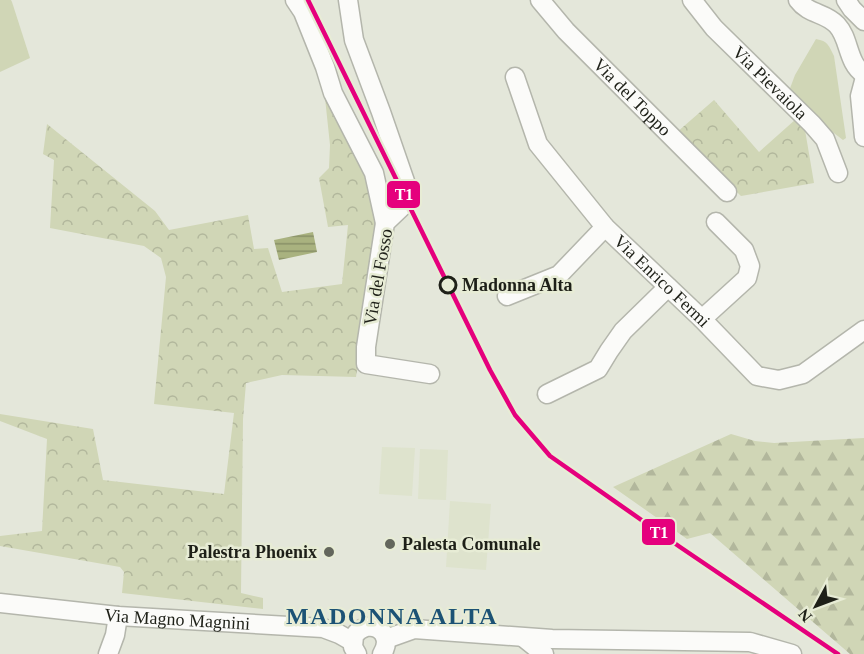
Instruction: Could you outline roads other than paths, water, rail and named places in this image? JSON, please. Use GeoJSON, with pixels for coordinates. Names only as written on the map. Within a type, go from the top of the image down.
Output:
{"type":"FeatureCollection","features":[{"type":"Feature","properties":{"kind":"street"},"geometry":{"type":"LineString","coordinates":[[295,0],[303,12],[326,68],[333,93],[374,173],[385,223]]}},
{"type":"Feature","properties":{"kind":"street","name":"Via del Fosso"},"geometry":{"type":"LineString","coordinates":[[348,0],[354,40],[409,194],[407,202],[385,223],[366,347],[366,364],[430,374]]}},
{"type":"Feature","properties":{"kind":"street","name":"Via del Toppo"},"geometry":{"type":"LineString","coordinates":[[540,0],[566,32],[727,192]]}},
{"type":"Feature","properties":{"kind":"street","name":"Via Pievaiola"},"geometry":{"type":"LineString","coordinates":[[693,0],[714,28],[825,139],[838,173]]}},
{"type":"Feature","properties":{"kind":"street"},"geometry":{"type":"LineString","coordinates":[[798,0],[808,10],[827,17],[836,24],[845,36],[851,58],[864,74]]}},
{"type":"Feature","properties":{"kind":"street"},"geometry":{"type":"LineString","coordinates":[[846,0],[864,21]]}},
{"type":"Feature","properties":{"kind":"street","name":"Via Enrico Fermi"},"geometry":{"type":"LineString","coordinates":[[515,77],[538,144],[605,227],[758,376],[778,380],[803,374],[864,330]]}},
{"type":"Feature","properties":{"kind":"street"},"geometry":{"type":"LineString","coordinates":[[864,81],[860,96],[864,137]]}},
{"type":"Feature","properties":{"kind":"street"},"geometry":{"type":"LineString","coordinates":[[702,319],[747,278],[750,266],[744,250],[716,222]]}},
{"type":"Feature","properties":{"kind":"street"},"geometry":{"type":"LineString","coordinates":[[507,296],[559,275],[605,227]]}},
{"type":"Feature","properties":{"kind":"street"},"geometry":{"type":"LineString","coordinates":[[547,394],[598,369],[623,331],[668,287]]}},
{"type":"Feature","properties":{"kind":"street","name":"Via Magno Magnini"},"geometry":{"type":"LineString","coordinates":[[0,603],[118,616],[323,628],[339,634],[355,648]]}},
{"type":"Feature","properties":{"kind":"street"},"geometry":{"type":"LineString","coordinates":[[108,654],[118,616]]}},
{"type":"Feature","properties":{"kind":"street","name":"Via Magno Magnini"},"geometry":{"type":"LineString","coordinates":[[355,648],[357,631],[368,626],[379,629],[384,646],[414,629],[524,638],[750,642],[792,654]]}},
{"type":"Feature","properties":{"kind":"street"},"geometry":{"type":"LineString","coordinates":[[524,638],[544,654]]}},
{"type":"Feature","properties":{"kind":"place","name":"Madonna Alta"},"geometry":{"type":"Point","coordinates":[448,285]}},
{"type":"Feature","properties":{"kind":"place","name":"Palesta Comunale"},"geometry":{"type":"Point","coordinates":[390,544]}},
{"type":"Feature","properties":{"kind":"place","name":"Palestra Phoenix"},"geometry":{"type":"Point","coordinates":[329,552]}},
{"type":"Feature","properties":{"kind":"district","name":"MADONNA ALTA"},"geometry":{"type":"Point","coordinates":[392,616]}}]}
